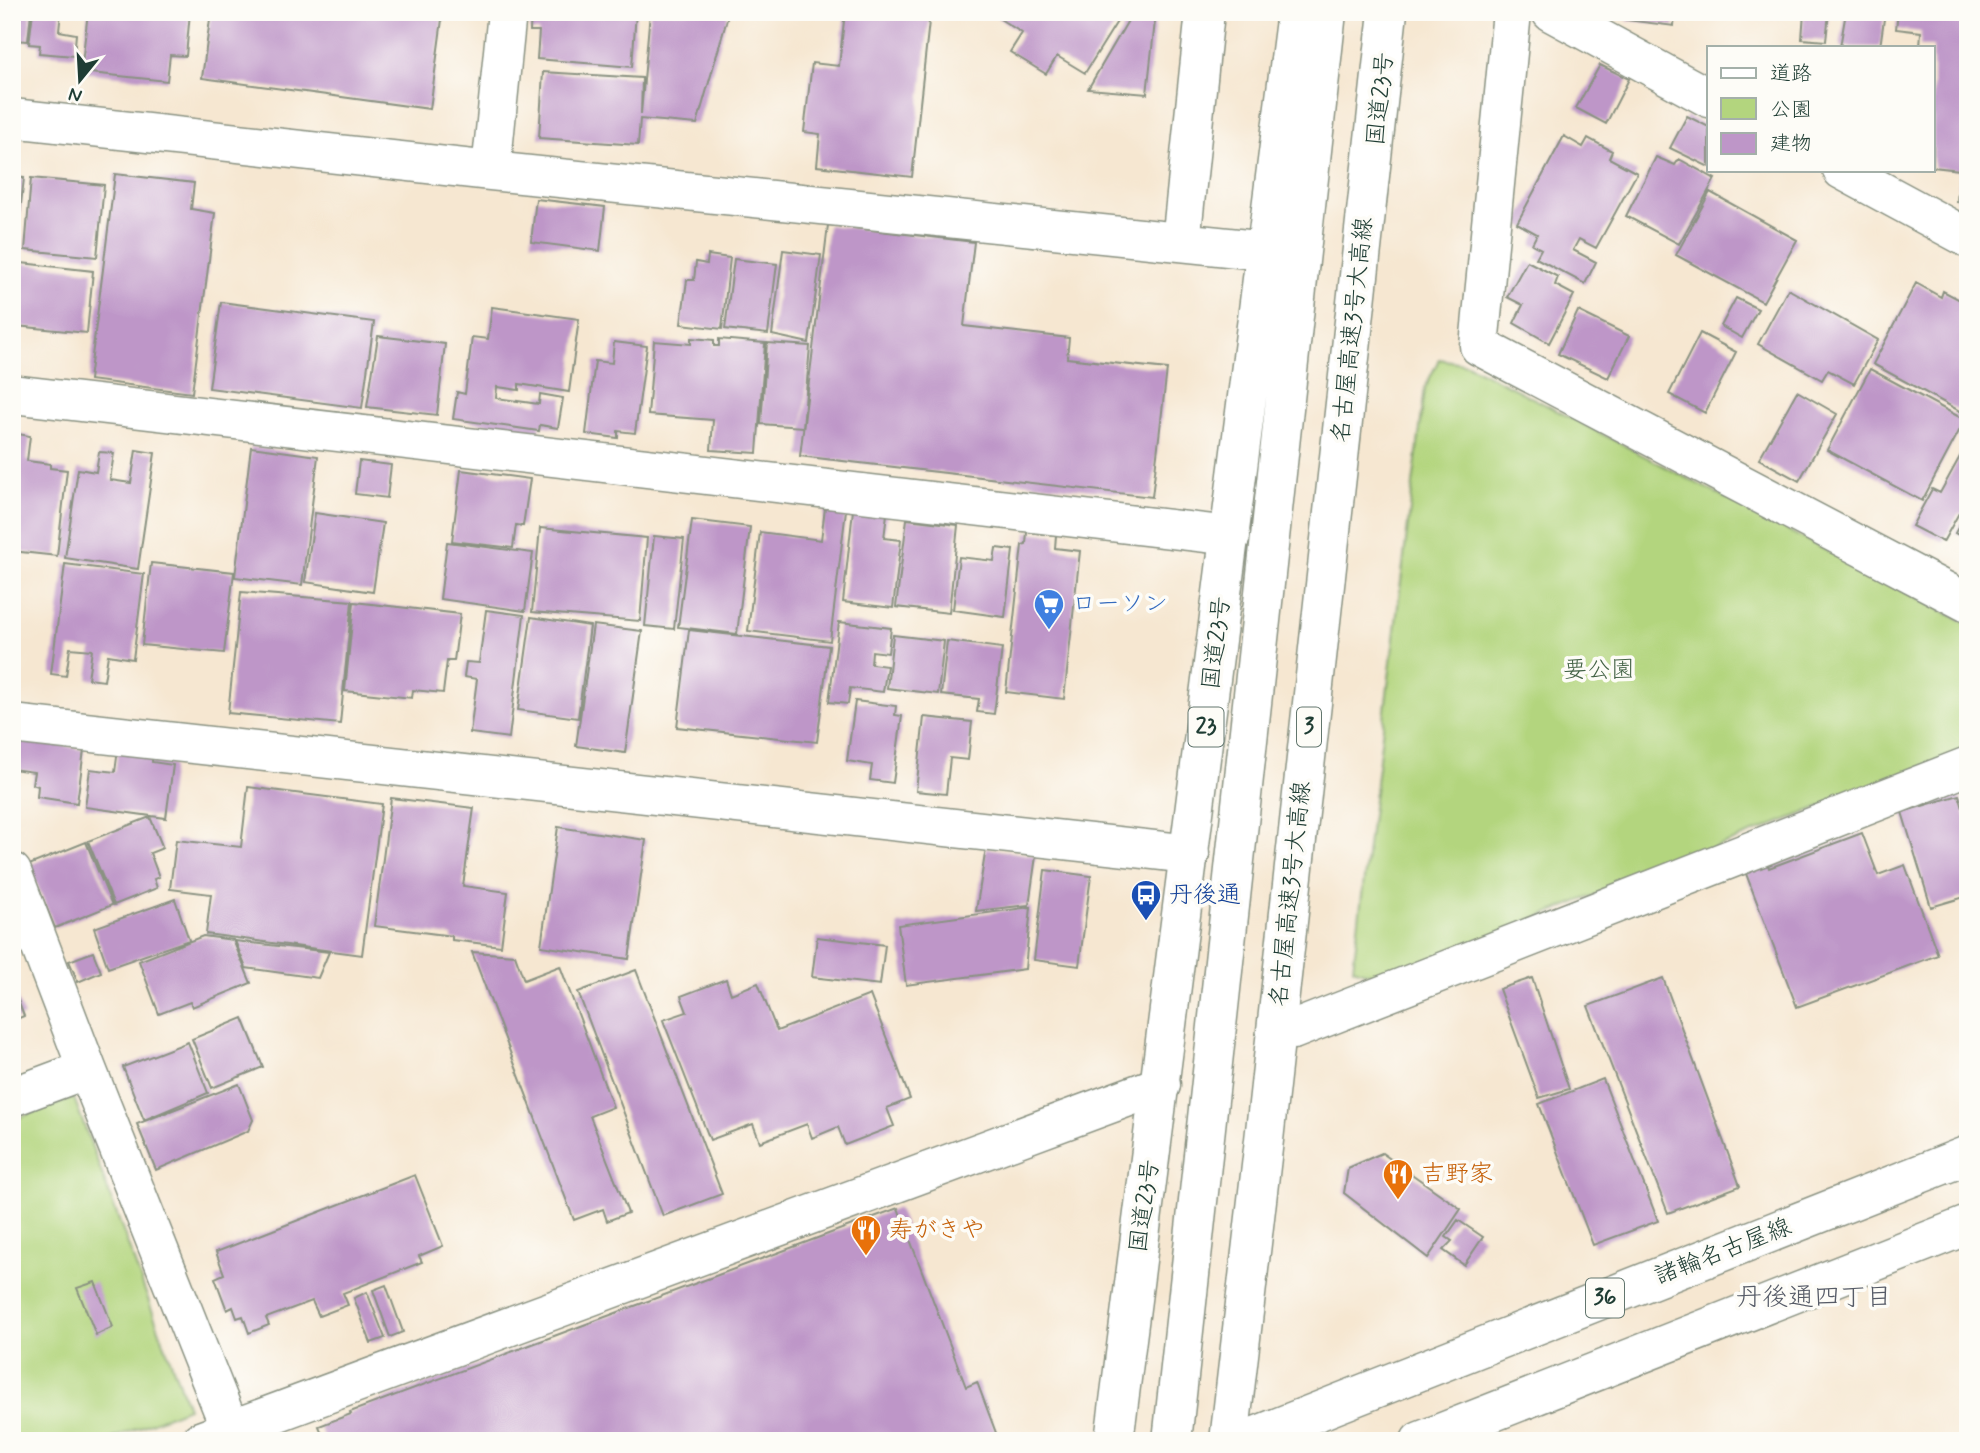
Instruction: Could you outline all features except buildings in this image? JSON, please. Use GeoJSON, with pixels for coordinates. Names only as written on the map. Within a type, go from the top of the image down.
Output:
{"type":"FeatureCollection","features":[{"type":"Feature","properties":{"kind":"main road"},"geometry":{"type":"LineString","coordinates":[[491,171],[507,12]]}},
{"type":"Feature","properties":{"kind":"main road"},"geometry":{"type":"LineString","coordinates":[[1181,242],[1205,12]]}},
{"type":"Feature","properties":{"kind":"main road","name":"国道23号"},"geometry":{"type":"LineString","coordinates":[[1114,1441],[1296,12]]}},
{"type":"Feature","properties":{"kind":"main road"},"geometry":{"type":"LineString","coordinates":[[1172,1441],[1327,12]]}},
{"type":"Feature","properties":{"kind":"main road","name":"国道23号"},"geometry":{"type":"LineString","coordinates":[[1244,1440],[1293,1030],[1389,12]]}},
{"type":"Feature","properties":{"kind":"main road","name":"名古屋高速3号大高線"},"geometry":{"type":"LineString","coordinates":[[1244,1440],[1267,1112],[1389,12]]}},
{"type":"Feature","properties":{"kind":"main road"},"geometry":{"type":"LineString","coordinates":[[1512,12],[1479,346],[1968,603]]}},
{"type":"Feature","properties":{"kind":"main road"},"geometry":{"type":"LineString","coordinates":[[1550,12],[1707,97]]}},
{"type":"Feature","properties":{"kind":"main road"},"geometry":{"type":"LineString","coordinates":[[12,118],[491,171],[1267,251]]}},
{"type":"Feature","properties":{"kind":"main road"},"geometry":{"type":"LineString","coordinates":[[1846,172],[1968,238]]}},
{"type":"Feature","properties":{"kind":"main road"},"geometry":{"type":"LineString","coordinates":[[12,394],[1231,536]]}},
{"type":"Feature","properties":{"kind":"main road"},"geometry":{"type":"LineString","coordinates":[[12,724],[1190,854]]}},
{"type":"Feature","properties":{"kind":"main road"},"geometry":{"type":"LineString","coordinates":[[1293,1030],[1968,766]]}},
{"type":"Feature","properties":{"kind":"main road"},"geometry":{"type":"LineString","coordinates":[[12,872],[222,1437],[1161,1084]]}},
{"type":"Feature","properties":{"kind":"main road"},"geometry":{"type":"LineString","coordinates":[[12,1097],[87,1069]]}},
{"type":"Feature","properties":{"kind":"main road","name":"諸輪名古屋線"},"geometry":{"type":"LineString","coordinates":[[1244,1440],[1968,1156]]}},
{"type":"Feature","properties":{"kind":"main road"},"geometry":{"type":"LineString","coordinates":[[1420,1441],[1968,1225]]}},
{"type":"Feature","properties":{"kind":"green space","name":"要公園"},"geometry":{"type":"Polygon","coordinates":[[[1439,359],[1467,364],[1968,624],[1968,749],[1383,978],[1353,968],[1425,388],[1439,359]]]}},
{"type":"Feature","properties":{"kind":"green space"},"geometry":{"type":"Polygon","coordinates":[[[74,1098],[188,1408],[106,1441],[12,1441],[12,1120],[74,1098]]]}},
{"type":"Feature","properties":{"kind":"place","name":"ローソン"},"geometry":{"type":"Point","coordinates":[1049,631]}},
{"type":"Feature","properties":{"kind":"place","name":"丹後通"},"geometry":{"type":"Point","coordinates":[1146,922]}},
{"type":"Feature","properties":{"kind":"place","name":"吉野家"},"geometry":{"type":"Point","coordinates":[1398,1201]}},
{"type":"Feature","properties":{"kind":"place","name":"寿がきや"},"geometry":{"type":"Point","coordinates":[866,1257]}},
{"type":"Feature","properties":{"kind":"district","name":"丹後通四丁目"},"geometry":{"type":"Point","coordinates":[1814,1298]}}]}
